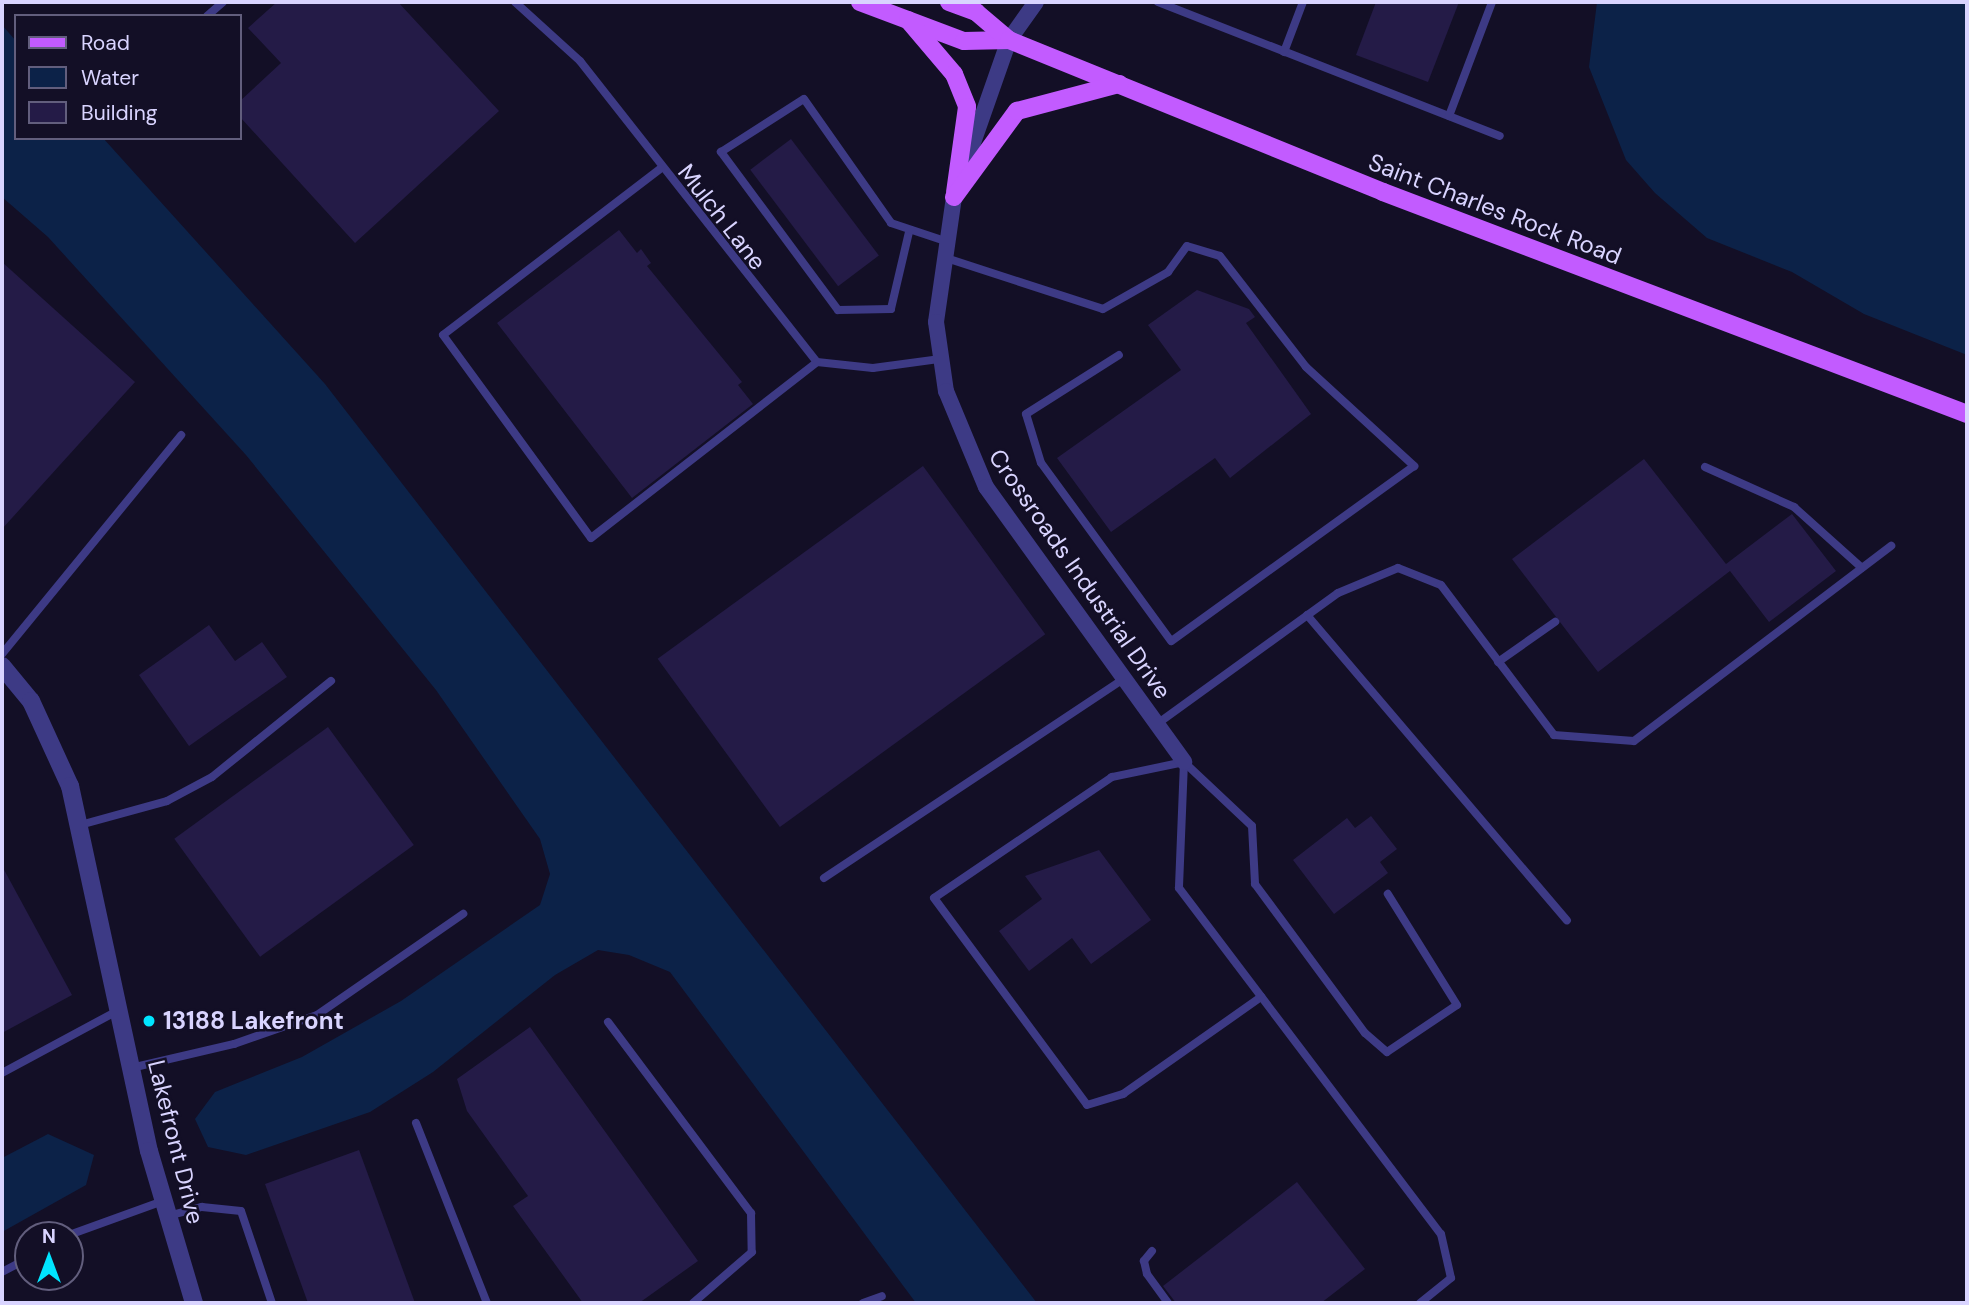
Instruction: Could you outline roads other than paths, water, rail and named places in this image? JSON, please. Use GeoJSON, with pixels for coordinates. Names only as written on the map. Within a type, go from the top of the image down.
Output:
{"type":"FeatureCollection","features":[{"type":"Feature","properties":{"kind":"main road","name":"Saint Charles Rock Road"},"geometry":{"type":"LineString","coordinates":[[860,2],[964,41],[1009,40]]}},
{"type":"Feature","properties":{"kind":"main road","name":"Saint Charles Rock Road"},"geometry":{"type":"LineString","coordinates":[[949,2],[976,12],[1009,40],[1396,197],[1967,414]]}},
{"type":"Feature","properties":{"kind":"main road"},"geometry":{"type":"LineString","coordinates":[[908,20],[954,74],[967,107],[954,197]]}},
{"type":"Feature","properties":{"kind":"main road"},"geometry":{"type":"LineString","coordinates":[[954,197],[1017,111],[1119,84]]}},
{"type":"Feature","properties":{"kind":"street","name":"Crossroads Industrial Drive"},"geometry":{"type":"LineString","coordinates":[[1036,2],[1009,40],[954,197],[944,249],[940,359],[954,421],[986,487],[1184,762]]}},
{"type":"Feature","properties":{"kind":"street","name":"Lakefront Drive"},"geometry":{"type":"LineString","coordinates":[[2,666],[31,701],[70,786],[131,1068],[165,1209],[194,1303]]}},
{"type":"Feature","properties":{"kind":"lane"},"geometry":{"type":"LineString","coordinates":[[209,14],[223,2]]}},
{"type":"Feature","properties":{"kind":"lane","name":"Mulch Lane"},"geometry":{"type":"LineString","coordinates":[[515,2],[580,61],[660,169],[817,362]]}},
{"type":"Feature","properties":{"kind":"lane"},"geometry":{"type":"LineString","coordinates":[[1158,2],[1500,136]]}},
{"type":"Feature","properties":{"kind":"lane"},"geometry":{"type":"LineString","coordinates":[[1284,52],[1303,2]]}},
{"type":"Feature","properties":{"kind":"lane"},"geometry":{"type":"LineString","coordinates":[[1449,116],[1492,2]]}},
{"type":"Feature","properties":{"kind":"lane"},"geometry":{"type":"LineString","coordinates":[[909,232],[891,309],[838,310],[721,152],[804,99],[891,223],[944,249],[1103,309],[1168,272],[1186,246],[1220,256],[1306,367],[1414,466],[1171,641],[1041,463],[1027,414],[1119,355]]}},
{"type":"Feature","properties":{"kind":"lane"},"geometry":{"type":"LineString","coordinates":[[660,169],[443,335],[591,538],[817,362],[873,368],[940,359]]}},
{"type":"Feature","properties":{"kind":"lane"},"geometry":{"type":"LineString","coordinates":[[2,654],[181,435]]}},
{"type":"Feature","properties":{"kind":"lane"},"geometry":{"type":"LineString","coordinates":[[1705,467],[1794,508],[1862,568]]}},
{"type":"Feature","properties":{"kind":"lane"},"geometry":{"type":"LineString","coordinates":[[1157,724],[1307,615],[1366,577],[1398,568],[1419,572],[1441,585],[1554,735],[1634,741],[1891,546]]}},
{"type":"Feature","properties":{"kind":"lane"},"geometry":{"type":"LineString","coordinates":[[1307,615],[1567,920]]}},
{"type":"Feature","properties":{"kind":"lane"},"geometry":{"type":"LineString","coordinates":[[1498,662],[1555,622]]}},
{"type":"Feature","properties":{"kind":"lane"},"geometry":{"type":"LineString","coordinates":[[824,878],[1124,679]]}},
{"type":"Feature","properties":{"kind":"lane"},"geometry":{"type":"LineString","coordinates":[[80,825],[167,801],[212,777],[331,681]]}},
{"type":"Feature","properties":{"kind":"lane"},"geometry":{"type":"LineString","coordinates":[[1184,762],[1252,825],[1255,884],[1365,1033],[1387,1052],[1457,1005],[1388,894]]}},
{"type":"Feature","properties":{"kind":"lane"},"geometry":{"type":"LineString","coordinates":[[1184,762],[1178,888],[1441,1234],[1451,1278],[1420,1303]]}},
{"type":"Feature","properties":{"kind":"lane"},"geometry":{"type":"LineString","coordinates":[[1184,762],[1112,777],[934,898],[1087,1105],[1124,1094],[1261,997]]}},
{"type":"Feature","properties":{"kind":"lane"},"geometry":{"type":"LineString","coordinates":[[131,1068],[234,1044],[317,1015],[463,914]]}},
{"type":"Feature","properties":{"kind":"lane"},"geometry":{"type":"LineString","coordinates":[[2,1073],[119,1010]]}},
{"type":"Feature","properties":{"kind":"lane"},"geometry":{"type":"LineString","coordinates":[[608,1022],[751,1213],[752,1252],[693,1303]]}},
{"type":"Feature","properties":{"kind":"lane"},"geometry":{"type":"LineString","coordinates":[[416,1123],[487,1303]]}},
{"type":"Feature","properties":{"kind":"lane"},"geometry":{"type":"LineString","coordinates":[[84,1231],[165,1209],[202,1207],[241,1211],[272,1303]]}},
{"type":"Feature","properties":{"kind":"lane"},"geometry":{"type":"LineString","coordinates":[[1152,1251],[1144,1261],[1147,1275],[1168,1303]]}},
{"type":"Feature","properties":{"kind":"lane"},"geometry":{"type":"LineString","coordinates":[[863,1303],[882,1296]]}},
{"type":"Feature","properties":{"kind":"water"},"geometry":{"type":"Polygon","coordinates":[[[1597,2],[1967,2],[1967,355],[1864,314],[1792,272],[1707,238],[1655,193],[1626,160],[1589,67],[1597,2]]]}},
{"type":"Feature","properties":{"kind":"water"},"geometry":{"type":"Polygon","coordinates":[[[2,25],[14,39],[14,140],[105,140],[325,384],[1037,1303],[916,1303],[670,972],[629,955],[598,950],[555,975],[433,1072],[370,1112],[246,1155],[208,1147],[195,1119],[215,1092],[302,1057],[401,1001],[540,905],[550,874],[540,839],[436,690],[246,455],[48,237],[2,197],[2,25]]]}},
{"type":"Feature","properties":{"kind":"water"},"geometry":{"type":"Polygon","coordinates":[[[48,1134],[94,1155],[86,1185],[22,1221],[14,1221],[14,1225],[2,1232],[2,1158],[48,1134]]]}},
{"type":"Feature","properties":{"kind":"place","name":"13188 Lakefront"},"geometry":{"type":"Point","coordinates":[149,1021]}}]}
